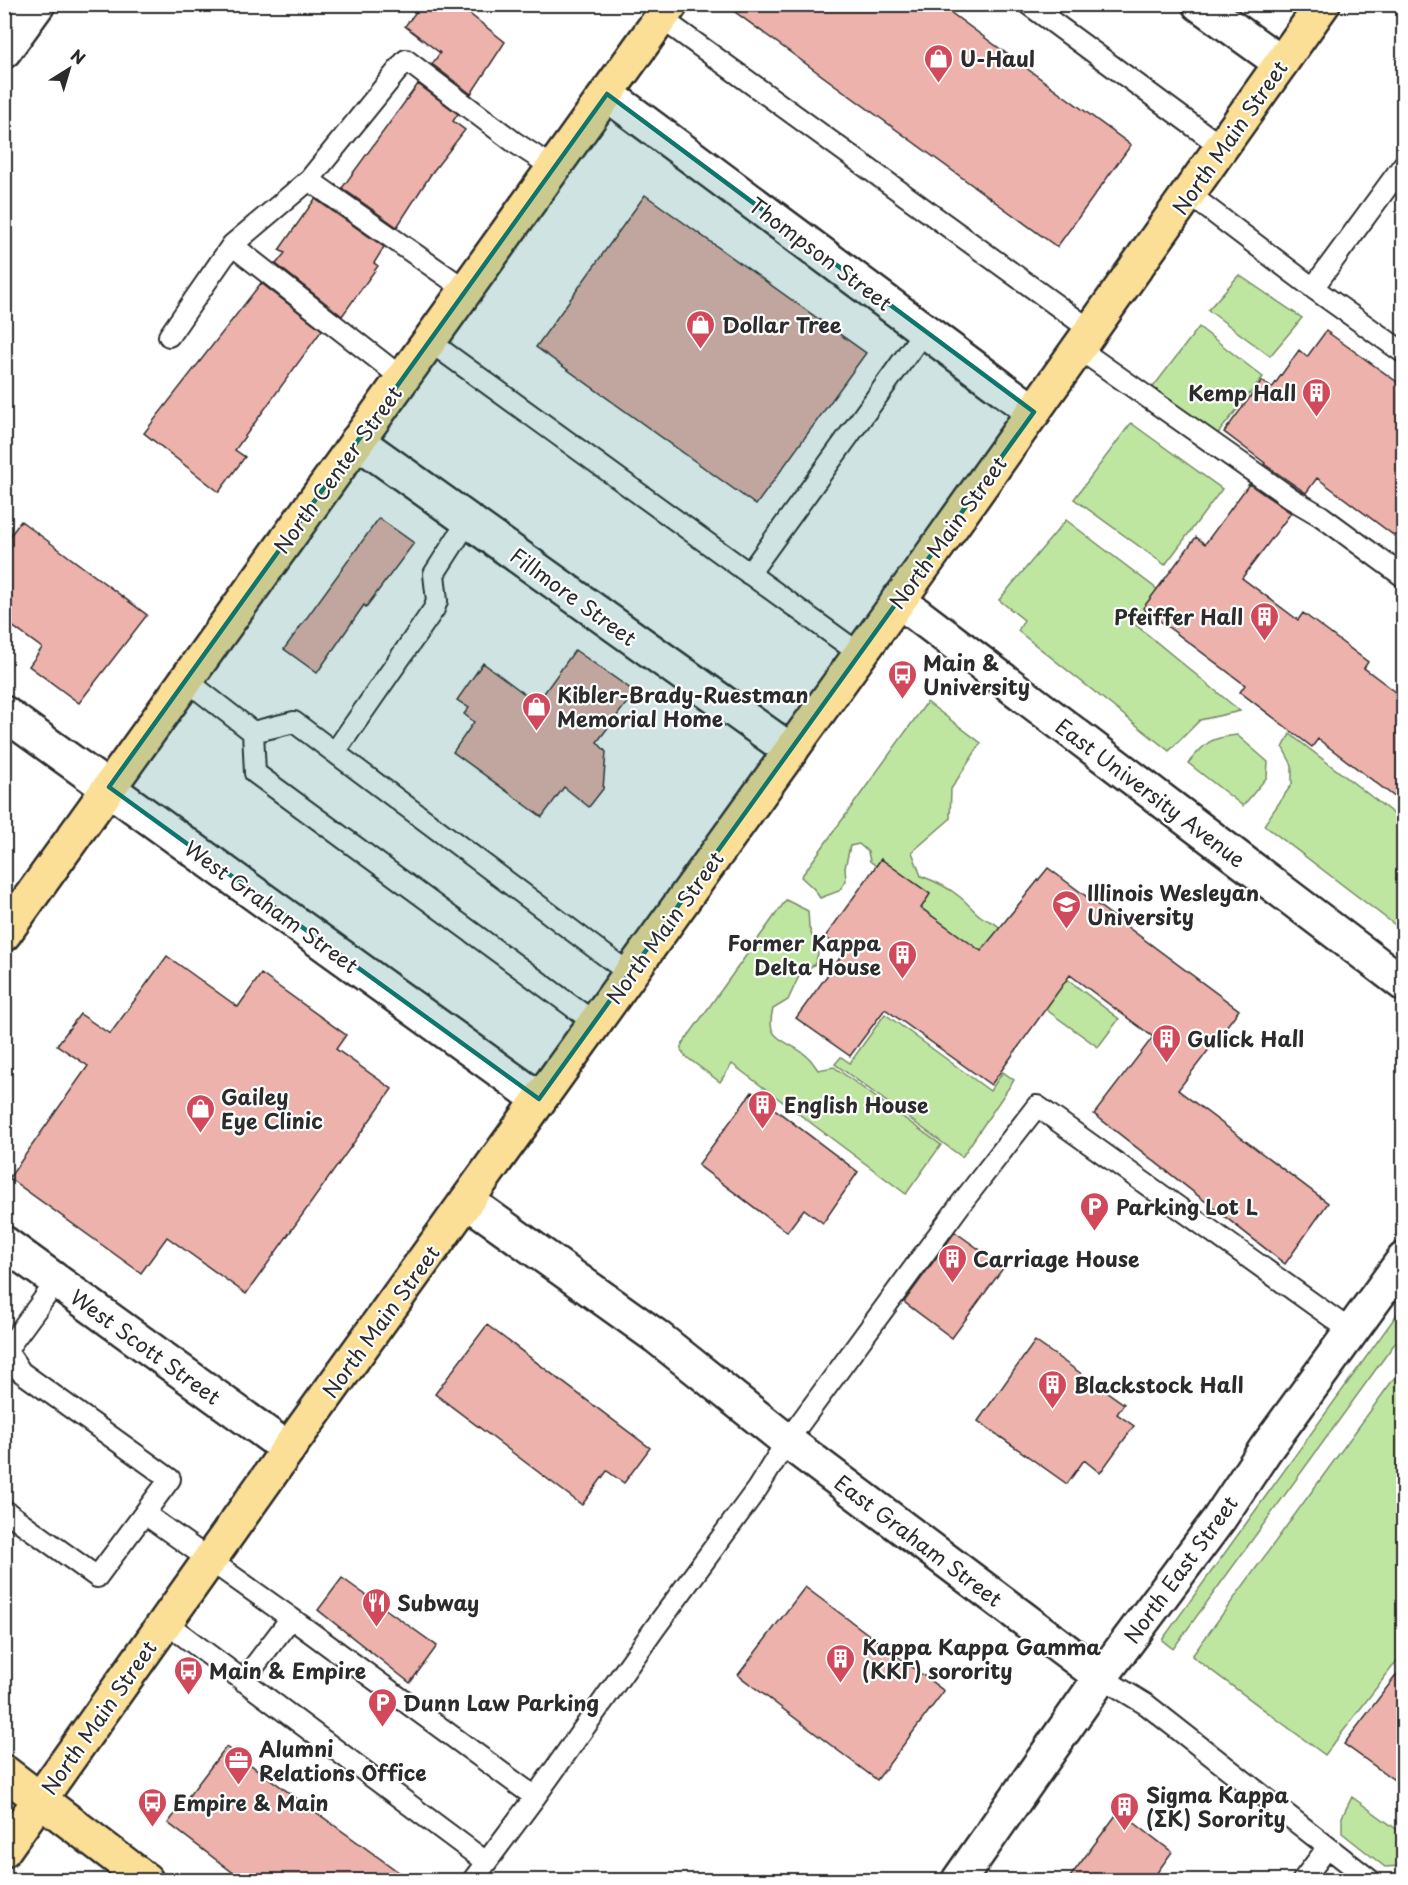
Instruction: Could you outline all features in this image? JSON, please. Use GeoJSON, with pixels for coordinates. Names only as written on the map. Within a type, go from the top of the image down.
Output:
{"type":"FeatureCollection","features":[{"type":"Feature","properties":{"kind":"main road","name":"North Main Street"},"geometry":{"type":"LineString","coordinates":[[4,1850],[209,1559],[1034,412],[1323,4]]}},
{"type":"Feature","properties":{"kind":"main road","name":"North Center Street"},"geometry":{"type":"LineString","coordinates":[[4,934],[666,11]]}},
{"type":"Feature","properties":{"kind":"main road"},"geometry":{"type":"LineString","coordinates":[[4,1772],[146,1881]]}},
{"type":"Feature","properties":{"kind":"street"},"geometry":{"type":"LineString","coordinates":[[4,51],[38,4]]}},
{"type":"Feature","properties":{"kind":"street"},"geometry":{"type":"LineString","coordinates":[[1199,4],[1281,63]]}},
{"type":"Feature","properties":{"kind":"street","name":"Thompson Street"},"geometry":{"type":"LineString","coordinates":[[607,94],[1034,412]]}},
{"type":"Feature","properties":{"kind":"street","name":"Fillmore Street"},"geometry":{"type":"LineString","coordinates":[[357,441],[791,751]]}},
{"type":"Feature","properties":{"kind":"street","name":"East University Avenue"},"geometry":{"type":"LineString","coordinates":[[898,600],[1404,984]]}},
{"type":"Feature","properties":{"kind":"street","name":"West Graham Street"},"geometry":{"type":"LineString","coordinates":[[4,713],[539,1099]]}},
{"type":"Feature","properties":{"kind":"street","name":"East Graham Street"},"geometry":{"type":"LineString","coordinates":[[467,1201],[657,1337],[787,1441],[1101,1677]]}},
{"type":"Feature","properties":{"kind":"street","name":"West Scott Street"},"geometry":{"type":"LineString","coordinates":[[4,1243],[288,1449]]}},
{"type":"Feature","properties":{"kind":"street","name":"North East Street"},"geometry":{"type":"LineString","coordinates":[[959,1881],[1101,1677],[1219,1519],[1265,1450],[1404,1259]]}},
{"type":"Feature","properties":{"kind":"lane"},"geometry":{"type":"LineString","coordinates":[[1028,4],[1222,147]]}},
{"type":"Feature","properties":{"kind":"lane"},"geometry":{"type":"LineString","coordinates":[[666,11],[1085,340],[1292,499],[1321,516],[1404,577]]}},
{"type":"Feature","properties":{"kind":"lane"},"geometry":{"type":"LineString","coordinates":[[169,336],[232,245],[309,180],[406,60],[514,142],[554,168]]}},
{"type":"Feature","properties":{"kind":"lane"},"geometry":{"type":"LineString","coordinates":[[1313,288],[1404,164]]}},
{"type":"Feature","properties":{"kind":"lane"},"geometry":{"type":"LineString","coordinates":[[309,180],[466,290]]}},
{"type":"Feature","properties":{"kind":"lane"},"geometry":{"type":"LineString","coordinates":[[1189,194],[1313,288],[1403,351]]}},
{"type":"Feature","properties":{"kind":"lane"},"geometry":{"type":"LineString","coordinates":[[232,245],[402,378]]}},
{"type":"Feature","properties":{"kind":"lane"},"geometry":{"type":"LineString","coordinates":[[749,574],[925,330]]}},
{"type":"Feature","properties":{"kind":"lane"},"geometry":{"type":"LineString","coordinates":[[429,341],[860,654]]}},
{"type":"Feature","properties":{"kind":"lane"},"geometry":{"type":"LineString","coordinates":[[335,752],[434,609],[437,601],[434,574],[468,521]]}},
{"type":"Feature","properties":{"kind":"lane"},"geometry":{"type":"LineString","coordinates":[[186,680],[253,732],[255,773],[595,1023]]}},
{"type":"Feature","properties":{"kind":"lane"},"geometry":{"type":"LineString","coordinates":[[253,732],[294,722],[630,974]]}},
{"type":"Feature","properties":{"kind":"lane"},"geometry":{"type":"LineString","coordinates":[[472,1881],[757,1489],[787,1441],[960,1205],[1037,1106],[1351,1331]]}},
{"type":"Feature","properties":{"kind":"lane"},"geometry":{"type":"LineString","coordinates":[[4,1510],[97,1577],[170,1479],[21,1371],[6,1350],[57,1281]]}},
{"type":"Feature","properties":{"kind":"lane"},"geometry":{"type":"LineString","coordinates":[[145,1514],[535,1797]]}},
{"type":"Feature","properties":{"kind":"lane"},"geometry":{"type":"LineString","coordinates":[[243,1681],[291,1618]]}},
{"type":"Feature","properties":{"kind":"lane"},"geometry":{"type":"LineString","coordinates":[[165,1622],[486,1862]]}},
{"type":"Feature","properties":{"kind":"lane","name":"East Graham Street"},"geometry":{"type":"LineString","coordinates":[[1101,1677],[1147,1705],[1370,1881]]}},
{"type":"Feature","properties":{"kind":"lane"},"geometry":{"type":"LineString","coordinates":[[1303,1881],[1328,1847]]}},
{"type":"Feature","properties":{"kind":"highlighted area"},"geometry":{"type":"Polygon","coordinates":[[[607,94],[1034,412],[539,1099],[109,787],[607,94]]]}},
{"type":"Feature","properties":{"kind":"green space"},"geometry":{"type":"Polygon","coordinates":[[[1239,275],[1302,318],[1270,356],[1208,310],[1239,275]]]}},
{"type":"Feature","properties":{"kind":"green space"},"geometry":{"type":"Polygon","coordinates":[[[1199,327],[1263,377],[1215,437],[1150,391],[1199,327]]]}},
{"type":"Feature","properties":{"kind":"green space"},"geometry":{"type":"Polygon","coordinates":[[[1131,423],[1222,489],[1165,565],[1074,499],[1131,423]]]}},
{"type":"Feature","properties":{"kind":"green space"},"geometry":{"type":"Polygon","coordinates":[[[1066,520],[1158,590],[1136,625],[1240,711],[1200,720],[1169,751],[1018,631],[1024,620],[999,600],[1066,520]]]}},
{"type":"Feature","properties":{"kind":"green space"},"geometry":{"type":"Polygon","coordinates":[[[927,702],[981,743],[951,789],[950,819],[912,852],[921,876],[955,893],[979,915],[994,923],[1119,1019],[1098,1047],[1041,1006],[921,908],[930,894],[881,859],[876,866],[870,861],[868,852],[859,844],[850,846],[845,868],[846,881],[839,891],[820,898],[801,877],[927,702]]]}},
{"type":"Feature","properties":{"kind":"green space"},"geometry":{"type":"Polygon","coordinates":[[[1290,734],[1403,821],[1403,931],[1264,825],[1292,784],[1292,765],[1283,748],[1290,734]]]}},
{"type":"Feature","properties":{"kind":"green space"},"geometry":{"type":"Polygon","coordinates":[[[1237,735],[1268,762],[1267,777],[1243,806],[1188,763],[1213,740],[1237,735]]]}},
{"type":"Feature","properties":{"kind":"green space"},"geometry":{"type":"Polygon","coordinates":[[[786,900],[808,911],[809,927],[818,954],[815,964],[799,976],[788,1000],[773,1009],[772,1029],[780,1039],[809,1058],[818,1070],[834,1067],[941,1145],[906,1194],[732,1064],[720,1082],[685,1056],[681,1050],[681,1046],[786,900]]]}},
{"type":"Feature","properties":{"kind":"green space"},"geometry":{"type":"Polygon","coordinates":[[[885,1014],[990,1091],[1003,1072],[1014,1080],[962,1157],[835,1064],[841,1057],[850,1063],[885,1014]]]}},
{"type":"Feature","properties":{"kind":"green space"},"geometry":{"type":"Polygon","coordinates":[[[1403,1306],[1403,1332],[1173,1649],[1162,1640],[1403,1306]]]}},
{"type":"Feature","properties":{"kind":"green space"},"geometry":{"type":"Polygon","coordinates":[[[1403,1366],[1403,1653],[1325,1755],[1192,1656],[1403,1366]]]}},
{"type":"Feature","properties":{"kind":"green space"},"geometry":{"type":"Polygon","coordinates":[[[1352,1797],[1403,1834],[1401,1866],[1385,1867],[1342,1833],[1342,1817],[1352,1797]]]}},
{"type":"Feature","properties":{"kind":"building"},"geometry":{"type":"Polygon","coordinates":[[[422,4],[457,4],[505,42],[471,94],[432,64],[440,53],[405,26],[422,4]]]}},
{"type":"Feature","properties":{"kind":"building","name":"U-Haul"},"geometry":{"type":"Polygon","coordinates":[[[724,4],[939,4],[1131,145],[1057,247],[724,4]]]}},
{"type":"Feature","properties":{"kind":"building"},"geometry":{"type":"Polygon","coordinates":[[[418,84],[458,114],[453,121],[465,130],[431,174],[397,227],[342,188],[418,84]]]}},
{"type":"Feature","properties":{"kind":"building","name":"Dollar Tree"},"geometry":{"type":"Polygon","coordinates":[[[645,195],[866,353],[756,505],[536,347],[645,195]]]}},
{"type":"Feature","properties":{"kind":"building"},"geometry":{"type":"Polygon","coordinates":[[[315,199],[384,247],[374,263],[378,266],[342,316],[276,264],[285,253],[279,250],[315,199]]]}},
{"type":"Feature","properties":{"kind":"building"},"geometry":{"type":"Polygon","coordinates":[[[261,283],[322,330],[235,450],[245,457],[219,492],[144,433],[261,283]]]}},
{"type":"Feature","properties":{"kind":"building","name":"Kemp Hall"},"geometry":{"type":"Polygon","coordinates":[[[1326,331],[1404,387],[1404,543],[1317,478],[1306,493],[1264,464],[1224,432],[1262,381],[1272,388],[1299,350],[1307,357],[1326,331]]]}},
{"type":"Feature","properties":{"kind":"building","name":"Pfeiffer Hall"},"geometry":{"type":"Polygon","coordinates":[[[1249,484],[1291,513],[1242,578],[1298,620],[1303,613],[1368,662],[1364,668],[1404,698],[1404,804],[1318,739],[1312,747],[1240,692],[1245,685],[1143,608],[1196,537],[1205,544],[1249,484]]]}},
{"type":"Feature","properties":{"kind":"building"},"geometry":{"type":"Polygon","coordinates":[[[379,518],[414,543],[366,607],[364,605],[317,673],[284,649],[379,518]]]}},
{"type":"Feature","properties":{"kind":"building"},"geometry":{"type":"Polygon","coordinates":[[[21,521],[147,615],[79,703],[29,666],[42,648],[4,620],[4,544],[21,521]]]}},
{"type":"Feature","properties":{"kind":"building","name":"Kibler-Brady-Ruestman Memorial Home"},"geometry":{"type":"Polygon","coordinates":[[[575,650],[635,692],[597,742],[606,752],[603,789],[589,807],[564,787],[542,817],[453,752],[474,722],[464,714],[469,708],[457,700],[483,663],[537,703],[575,650]]]}},
{"type":"Feature","properties":{"kind":"building"},"geometry":{"type":"Polygon","coordinates":[[[881,859],[930,894],[921,908],[981,951],[1048,868],[1239,1010],[1178,1090],[1328,1203],[1285,1264],[1094,1114],[1153,1037],[1070,975],[991,1085],[885,1009],[850,1056],[796,1018],[845,951],[825,937],[881,859]]]}},
{"type":"Feature","properties":{"kind":"building","name":"Gailey Eye Clinic"},"geometry":{"type":"Polygon","coordinates":[[[167,956],[238,1007],[261,974],[346,1035],[336,1049],[392,1089],[246,1294],[167,1237],[141,1273],[9,1178],[88,1066],[57,1045],[80,1014],[110,1034],[167,956]]]}},
{"type":"Feature","properties":{"kind":"building","name":"English House"},"geometry":{"type":"Polygon","coordinates":[[[752,1092],[858,1172],[823,1223],[804,1209],[787,1232],[698,1165],[752,1092]]]}},
{"type":"Feature","properties":{"kind":"building","name":"Carriage House"},"geometry":{"type":"Polygon","coordinates":[[[955,1232],[1004,1267],[952,1338],[904,1302],[955,1232]]]}},
{"type":"Feature","properties":{"kind":"building"},"geometry":{"type":"Polygon","coordinates":[[[487,1325],[650,1448],[624,1483],[607,1471],[582,1505],[435,1394],[487,1325]]]}},
{"type":"Feature","properties":{"kind":"building","name":"Blackstock Hall"},"geometry":{"type":"Polygon","coordinates":[[[1035,1341],[1124,1404],[1117,1414],[1134,1426],[1100,1473],[1084,1460],[1067,1484],[978,1421],[1035,1341]]]}},
{"type":"Feature","properties":{"kind":"building","name":"Subway"},"geometry":{"type":"Polygon","coordinates":[[[342,1578],[437,1646],[410,1683],[318,1610],[342,1578]]]}},
{"type":"Feature","properties":{"kind":"building","name":"Kappa Kappa Gamma (ΚΚΓ) sorority"},"geometry":{"type":"Polygon","coordinates":[[[805,1587],[944,1691],[877,1780],[738,1675],[805,1587]]]}},
{"type":"Feature","properties":{"kind":"building"},"geometry":{"type":"Polygon","coordinates":[[[1404,1665],[1404,1787],[1344,1744],[1404,1665]]]}},
{"type":"Feature","properties":{"kind":"building","name":"Alumni Relations Office"},"geometry":{"type":"Polygon","coordinates":[[[226,1747],[411,1881],[244,1881],[168,1823],[226,1747]]]}},
{"type":"Feature","properties":{"kind":"building","name":"Sigma Kappa (ΣΚ) Sorority"},"geometry":{"type":"Polygon","coordinates":[[[1119,1811],[1172,1852],[1151,1881],[1067,1881],[1119,1811]]]}},
{"type":"Feature","properties":{"kind":"place","name":"U-Haul"},"geometry":{"type":"Point","coordinates":[939,84]}},
{"type":"Feature","properties":{"kind":"place","name":"Dollar Tree"},"geometry":{"type":"Point","coordinates":[701,350]}},
{"type":"Feature","properties":{"kind":"place","name":"Kemp Hall"},"geometry":{"type":"Point","coordinates":[1317,418]}},
{"type":"Feature","properties":{"kind":"place","name":"Pfeiffer Hall"},"geometry":{"type":"Point","coordinates":[1264,642]}},
{"type":"Feature","properties":{"kind":"place","name":"Main & University"},"geometry":{"type":"Point","coordinates":[902,700]}},
{"type":"Feature","properties":{"kind":"place","name":"Kibler-Brady-Ruestman Memorial Home"},"geometry":{"type":"Point","coordinates":[536,732]}},
{"type":"Feature","properties":{"kind":"place","name":"Illinois Wesleyan University"},"geometry":{"type":"Point","coordinates":[1066,930]}},
{"type":"Feature","properties":{"kind":"place","name":"Former Kappa Delta House"},"geometry":{"type":"Point","coordinates":[902,980]}},
{"type":"Feature","properties":{"kind":"place","name":"Gulick Hall"},"geometry":{"type":"Point","coordinates":[1166,1064]}},
{"type":"Feature","properties":{"kind":"place","name":"English House"},"geometry":{"type":"Point","coordinates":[763,1130]}},
{"type":"Feature","properties":{"kind":"place","name":"Gailey Eye Clinic"},"geometry":{"type":"Point","coordinates":[200,1134]}},
{"type":"Feature","properties":{"kind":"place","name":"Parking Lot L"},"geometry":{"type":"Point","coordinates":[1095,1232]}},
{"type":"Feature","properties":{"kind":"place","name":"Carriage House"},"geometry":{"type":"Point","coordinates":[952,1284]}},
{"type":"Feature","properties":{"kind":"place","name":"Blackstock Hall"},"geometry":{"type":"Point","coordinates":[1053,1410]}},
{"type":"Feature","properties":{"kind":"place","name":"Subway"},"geometry":{"type":"Point","coordinates":[376,1628]}},
{"type":"Feature","properties":{"kind":"place","name":"Kappa Kappa Gamma (ΚΚΓ) sorority"},"geometry":{"type":"Point","coordinates":[841,1684]}},
{"type":"Feature","properties":{"kind":"place","name":"Main & Empire"},"geometry":{"type":"Point","coordinates":[188,1696]}},
{"type":"Feature","properties":{"kind":"place","name":"Dunn Law Parking"},"geometry":{"type":"Point","coordinates":[382,1728]}},
{"type":"Feature","properties":{"kind":"place","name":"Alumni Relations Office"},"geometry":{"type":"Point","coordinates":[238,1786]}},
{"type":"Feature","properties":{"kind":"place","name":"Empire & Main"},"geometry":{"type":"Point","coordinates":[152,1828]}},
{"type":"Feature","properties":{"kind":"place","name":"Sigma Kappa (ΣΚ) Sorority"},"geometry":{"type":"Point","coordinates":[1125,1832]}}]}
